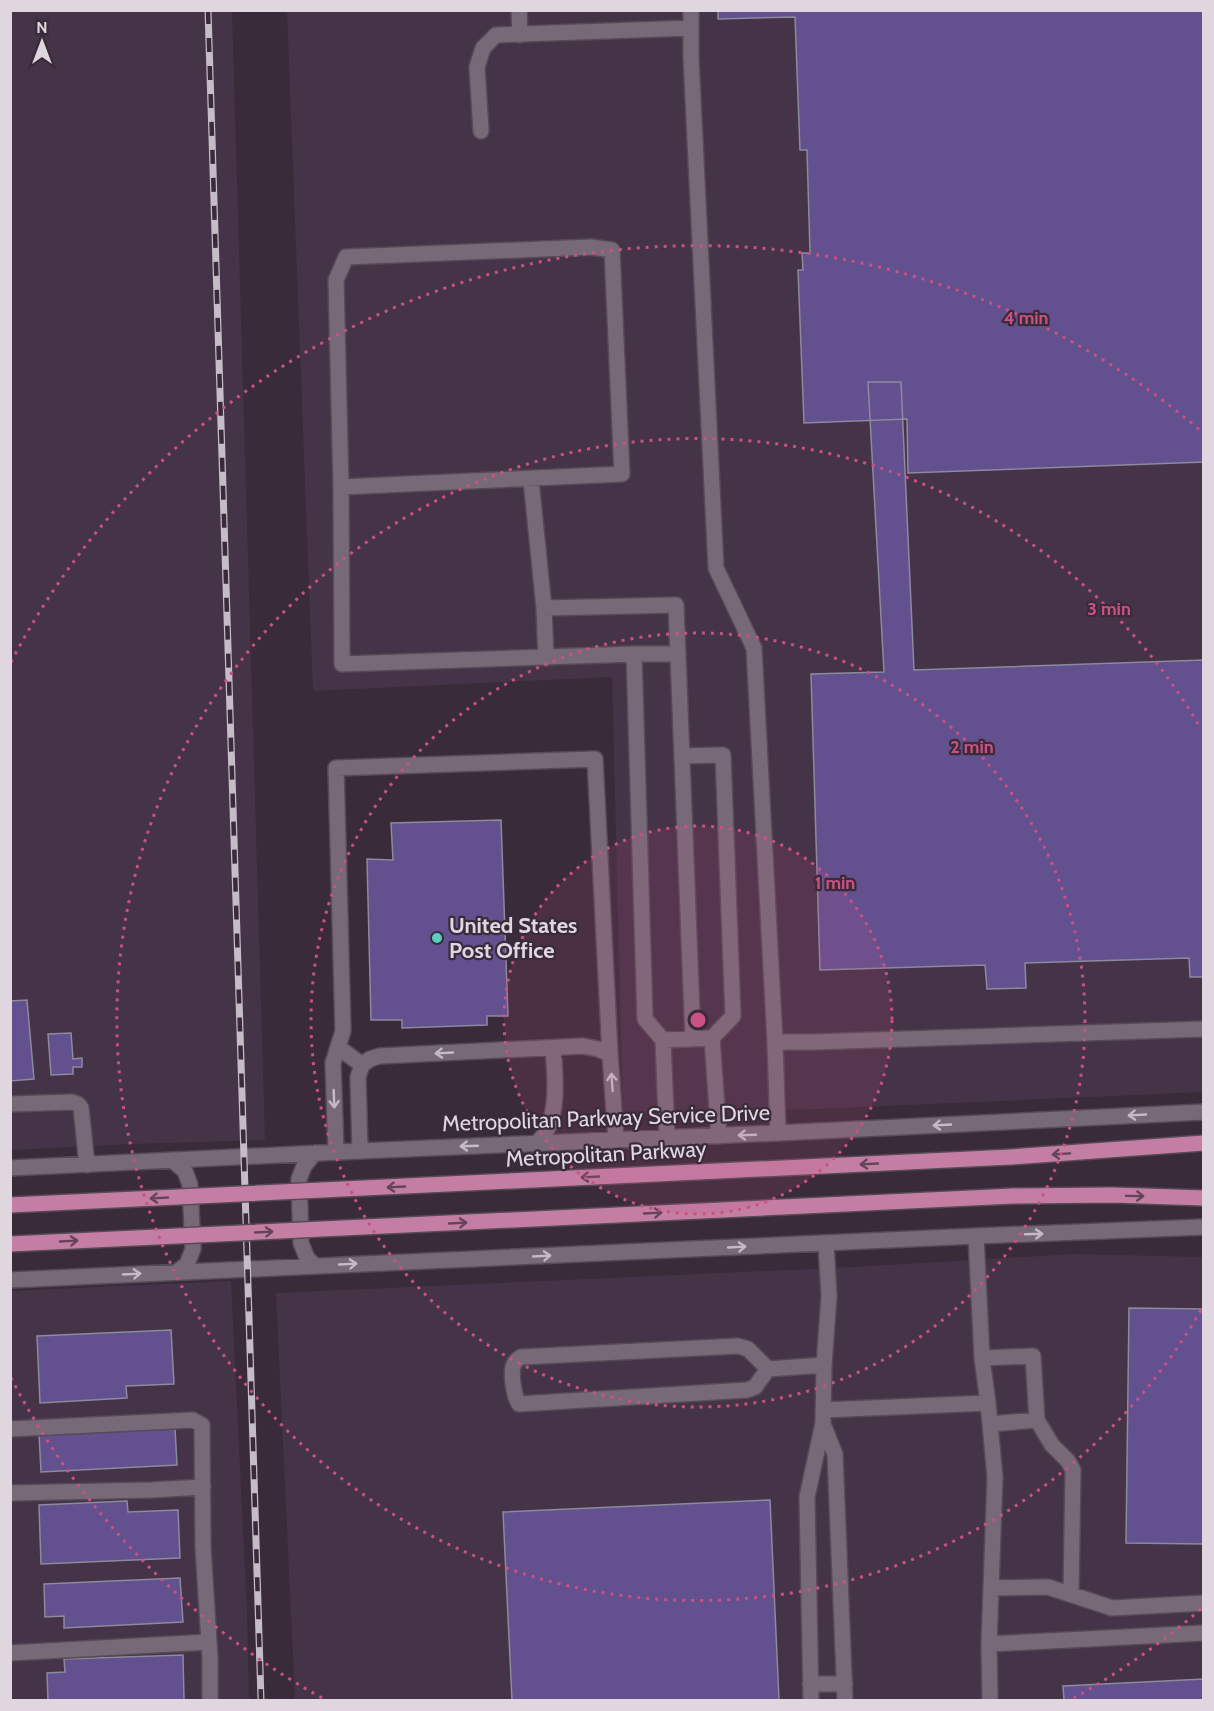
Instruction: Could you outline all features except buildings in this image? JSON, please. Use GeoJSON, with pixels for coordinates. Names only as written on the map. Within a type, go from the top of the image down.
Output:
{"type":"FeatureCollection","features":[{"type":"Feature","properties":{"kind":"main road","name":"Metropolitan Parkway"},"geometry":{"type":"LineString","coordinates":[[10,1205],[1011,1157],[1203,1143]]}},
{"type":"Feature","properties":{"kind":"main road"},"geometry":{"type":"LineString","coordinates":[[10,1244],[1013,1196],[1113,1195],[1203,1198]]}},
{"type":"Feature","properties":{"kind":"street"},"geometry":{"type":"LineString","coordinates":[[519,10],[520,34]]}},
{"type":"Feature","properties":{"kind":"street"},"geometry":{"type":"LineString","coordinates":[[691,10],[716,568],[754,648],[775,1042],[777,1133]]}},
{"type":"Feature","properties":{"kind":"street"},"geometry":{"type":"LineString","coordinates":[[481,131],[477,67],[483,48],[496,35],[691,28]]}},
{"type":"Feature","properties":{"kind":"street"},"geometry":{"type":"LineString","coordinates":[[341,486],[531,480],[622,474],[612,250],[591,247],[346,257],[336,280],[342,664],[678,654]]}},
{"type":"Feature","properties":{"kind":"street"},"geometry":{"type":"LineString","coordinates":[[531,480],[544,608],[546,658]]}},
{"type":"Feature","properties":{"kind":"street"},"geometry":{"type":"LineString","coordinates":[[544,608],[676,605],[693,1039]]}},
{"type":"Feature","properties":{"kind":"street"},"geometry":{"type":"LineString","coordinates":[[634,654],[645,1019],[663,1040],[667,1138]]}},
{"type":"Feature","properties":{"kind":"street"},"geometry":{"type":"LineString","coordinates":[[663,1040],[712,1038],[733,1017],[723,755],[682,756]]}},
{"type":"Feature","properties":{"kind":"street"},"geometry":{"type":"LineString","coordinates":[[336,1152],[333,1063],[343,1031],[336,768],[595,759],[616,1140]]}},
{"type":"Feature","properties":{"kind":"street"},"geometry":{"type":"LineString","coordinates":[[775,1042],[1203,1029]]}},
{"type":"Feature","properties":{"kind":"street"},"geometry":{"type":"LineString","coordinates":[[712,1038],[719,1136]]}},
{"type":"Feature","properties":{"kind":"street"},"geometry":{"type":"LineString","coordinates":[[360,1151],[358,1077],[362,1065],[370,1059],[380,1056],[583,1046],[610,1054]]}},
{"type":"Feature","properties":{"kind":"street"},"geometry":{"type":"LineString","coordinates":[[338,1047],[362,1065]]}},
{"type":"Feature","properties":{"kind":"street"},"geometry":{"type":"LineString","coordinates":[[536,1144],[552,1119],[555,1086],[553,1048]]}},
{"type":"Feature","properties":{"kind":"street"},"geometry":{"type":"LineString","coordinates":[[10,1104],[72,1102],[78,1104],[81,1108],[87,1165]]}},
{"type":"Feature","properties":{"kind":"street","name":"Metropolitan Parkway Service Drive"},"geometry":{"type":"LineString","coordinates":[[10,1168],[1203,1112]]}},
{"type":"Feature","properties":{"kind":"street"},"geometry":{"type":"LineString","coordinates":[[315,1153],[304,1166],[300,1179],[302,1243],[307,1258],[315,1266]]}},
{"type":"Feature","properties":{"kind":"street"},"geometry":{"type":"LineString","coordinates":[[172,1160],[185,1171],[191,1196],[193,1249],[187,1264],[177,1272]]}},
{"type":"Feature","properties":{"kind":"street"},"geometry":{"type":"LineString","coordinates":[[10,1280],[1203,1227]]}},
{"type":"Feature","properties":{"kind":"street"},"geometry":{"type":"LineString","coordinates":[[976,1236],[982,1358],[995,1477],[989,1644],[990,1701]]}},
{"type":"Feature","properties":{"kind":"street"},"geometry":{"type":"LineString","coordinates":[[811,1701],[807,1497],[823,1417],[829,1296],[826,1243]]}},
{"type":"Feature","properties":{"kind":"street"},"geometry":{"type":"LineString","coordinates":[[768,1369],[755,1387],[747,1390],[519,1404],[514,1398],[512,1367],[521,1357],[738,1346],[748,1349],[768,1369],[824,1365]]}},
{"type":"Feature","properties":{"kind":"street"},"geometry":{"type":"LineString","coordinates":[[982,1358],[1033,1356],[1037,1420],[1052,1445],[1068,1461],[1073,1470],[1071,1594]]}},
{"type":"Feature","properties":{"kind":"street"},"geometry":{"type":"LineString","coordinates":[[823,1417],[988,1403]]}},
{"type":"Feature","properties":{"kind":"street"},"geometry":{"type":"LineString","coordinates":[[823,1417],[835,1454],[846,1701]]}},
{"type":"Feature","properties":{"kind":"street"},"geometry":{"type":"LineString","coordinates":[[10,1429],[193,1420],[202,1425],[210,1701]]}},
{"type":"Feature","properties":{"kind":"street"},"geometry":{"type":"LineString","coordinates":[[990,1424],[1037,1420]]}},
{"type":"Feature","properties":{"kind":"street"},"geometry":{"type":"LineString","coordinates":[[10,1493],[203,1487]]}},
{"type":"Feature","properties":{"kind":"street"},"geometry":{"type":"LineString","coordinates":[[991,1588],[1048,1587],[1112,1608],[1203,1603]]}},
{"type":"Feature","properties":{"kind":"street"},"geometry":{"type":"LineString","coordinates":[[989,1644],[1203,1633]]}},
{"type":"Feature","properties":{"kind":"street"},"geometry":{"type":"LineString","coordinates":[[10,1653],[209,1642]]}},
{"type":"Feature","properties":{"kind":"street"},"geometry":{"type":"LineString","coordinates":[[810,1684],[845,1684]]}},
{"type":"Feature","properties":{"kind":"shaded area"},"geometry":{"type":"Polygon","coordinates":[[[11,11],[232,11],[265,1140],[11,1150],[11,11]]]}},
{"type":"Feature","properties":{"kind":"shaded area"},"geometry":{"type":"Polygon","coordinates":[[[287,11],[1203,11],[1203,1092],[817,1109],[623,1114],[612,677],[313,691],[287,11]]]}},
{"type":"Feature","properties":{"kind":"shaded area"},"geometry":{"type":"Polygon","coordinates":[[[1073,1254],[1203,1257],[1203,1700],[295,1700],[276,1293],[854,1267],[1073,1254]]]}},
{"type":"Feature","properties":{"kind":"shaded area"},"geometry":{"type":"Polygon","coordinates":[[[231,1281],[249,1700],[11,1700],[10,1291],[231,1281]]]}},
{"type":"Feature","properties":{"kind":"railway"},"geometry":{"type":"LineString","coordinates":[[208,10],[261,1700]]}},
{"type":"Feature","properties":{"kind":"place","name":"United States Post Office"},"geometry":{"type":"Point","coordinates":[437,938]}}]}
